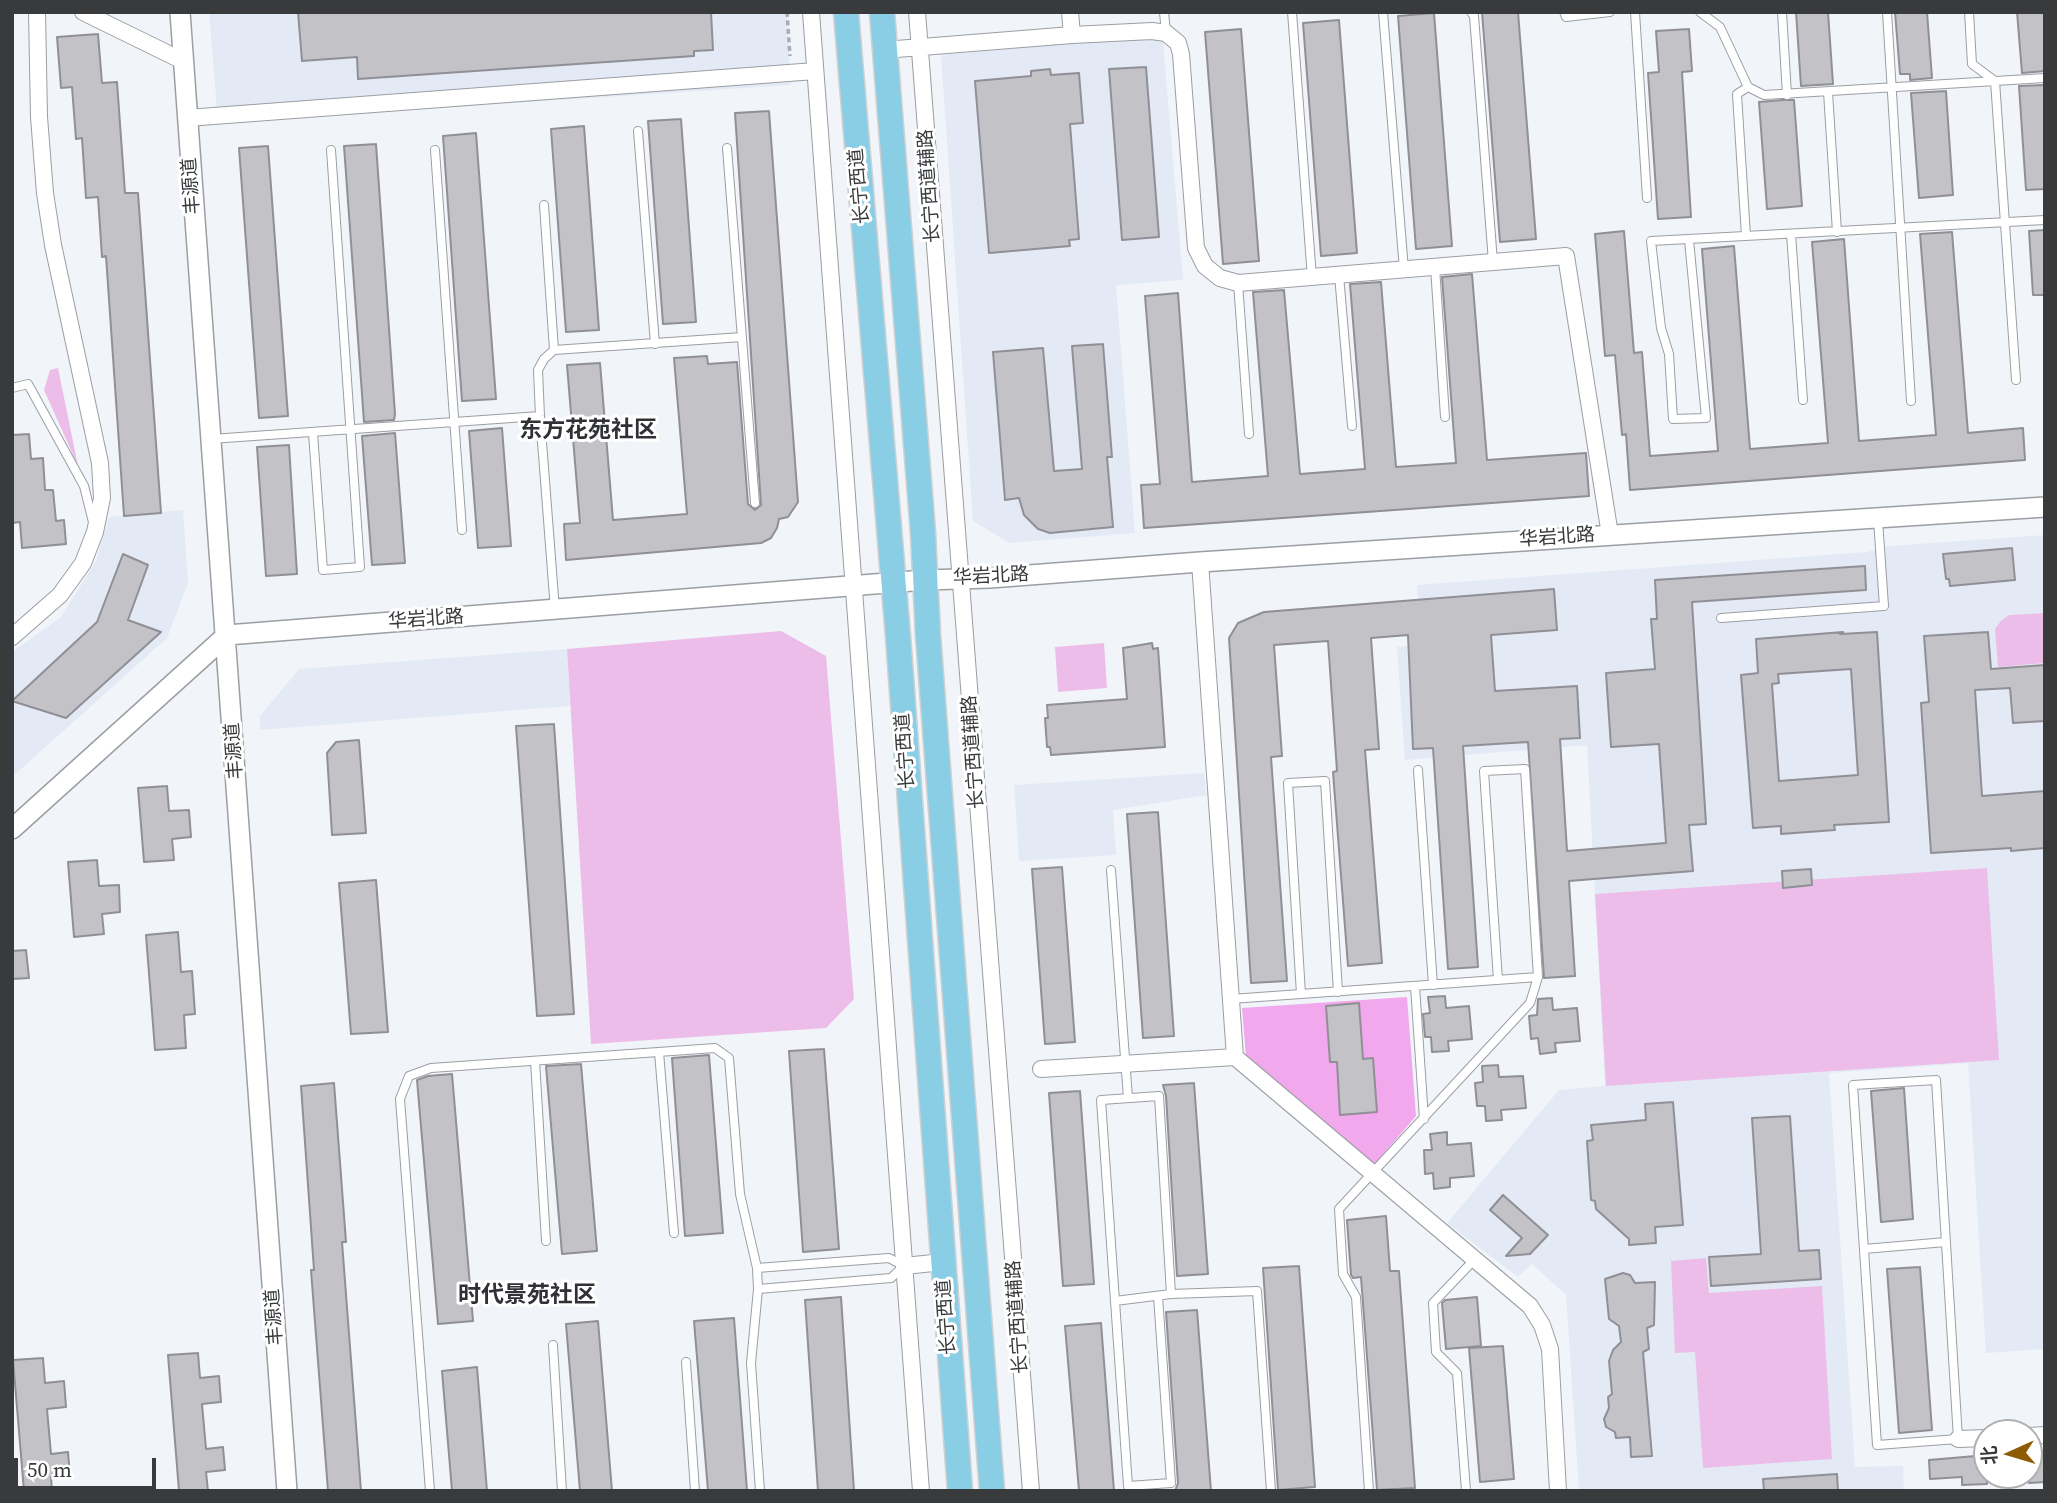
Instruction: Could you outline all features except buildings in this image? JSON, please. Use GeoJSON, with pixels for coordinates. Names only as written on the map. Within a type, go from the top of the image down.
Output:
{"type":"FeatureCollection","features":[{"type":"Feature","properties":{"kind":"main road","name":"长宁西道"},"geometry":{"type":"LineString","coordinates":[[846,12],[893,583],[960,1491]]}},
{"type":"Feature","properties":{"kind":"main road","name":"长宁西道"},"geometry":{"type":"LineString","coordinates":[[882,12],[992,1491]]}},
{"type":"Feature","properties":{"kind":"street"},"geometry":{"type":"LineString","coordinates":[[12,637],[60,595],[83,563],[95,532],[102,498],[100,463],[53,245],[45,193],[39,117],[37,12]]}},
{"type":"Feature","properties":{"kind":"street"},"geometry":{"type":"LineString","coordinates":[[83,12],[183,61]]}},
{"type":"Feature","properties":{"kind":"street","name":"丰源道"},"geometry":{"type":"LineString","coordinates":[[180,12],[288,1491]]}},
{"type":"Feature","properties":{"kind":"street"},"geometry":{"type":"LineString","coordinates":[[811,12],[921,1491]]}},
{"type":"Feature","properties":{"kind":"street","name":"长宁西道辅路"},"geometry":{"type":"LineString","coordinates":[[917,12],[1031,1491]]}},
{"type":"Feature","properties":{"kind":"street"},"geometry":{"type":"LineString","coordinates":[[1070,12],[1072,35]]}},
{"type":"Feature","properties":{"kind":"street"},"geometry":{"type":"LineString","coordinates":[[884,50],[1072,35],[1152,31],[1166,33],[1178,43],[1181,54],[1196,248],[1205,265],[1220,278],[1238,284],[1566,256],[1610,535]]}},
{"type":"Feature","properties":{"kind":"street"},"geometry":{"type":"LineString","coordinates":[[187,118],[816,71]]}},
{"type":"Feature","properties":{"kind":"street","name":"华岩北路"},"geometry":{"type":"LineString","coordinates":[[227,635],[925,580],[990,578],[2045,507]]}},
{"type":"Feature","properties":{"kind":"street"},"geometry":{"type":"LineString","coordinates":[[1200,562],[1235,1057]]}},
{"type":"Feature","properties":{"kind":"street"},"geometry":{"type":"LineString","coordinates":[[12,829],[227,635]]}},
{"type":"Feature","properties":{"kind":"street"},"geometry":{"type":"LineString","coordinates":[[1041,1069],[1235,1057],[1530,1306],[1542,1325],[1550,1349],[1558,1491]]}},
{"type":"Feature","properties":{"kind":"street"},"geometry":{"type":"LineString","coordinates":[[904,1266],[943,1262]]}},
{"type":"Feature","properties":{"kind":"street"},"geometry":{"type":"LineString","coordinates":[[1958,1439],[1973,1438]]}},
{"type":"Feature","properties":{"kind":"lane"},"geometry":{"type":"LineString","coordinates":[[1164,12],[1166,33]]}},
{"type":"Feature","properties":{"kind":"lane"},"geometry":{"type":"LineString","coordinates":[[1292,12],[1312,278]]}},
{"type":"Feature","properties":{"kind":"lane"},"geometry":{"type":"LineString","coordinates":[[1383,12],[1404,270]]}},
{"type":"Feature","properties":{"kind":"lane"},"geometry":{"type":"LineString","coordinates":[[1471,12],[1474,16],[1493,262]]}},
{"type":"Feature","properties":{"kind":"lane"},"geometry":{"type":"LineString","coordinates":[[1564,12],[1566,17],[1610,12]]}},
{"type":"Feature","properties":{"kind":"lane"},"geometry":{"type":"LineString","coordinates":[[1635,12],[1647,198]]}},
{"type":"Feature","properties":{"kind":"lane"},"geometry":{"type":"LineString","coordinates":[[1700,12],[1720,27],[1748,87],[1764,95],[2045,78]]}},
{"type":"Feature","properties":{"kind":"lane"},"geometry":{"type":"LineString","coordinates":[[1782,12],[1787,95]]}},
{"type":"Feature","properties":{"kind":"lane"},"geometry":{"type":"LineString","coordinates":[[1887,12],[1911,401]]}},
{"type":"Feature","properties":{"kind":"lane"},"geometry":{"type":"LineString","coordinates":[[1969,12],[1972,64],[1995,81],[2016,380]]}},
{"type":"Feature","properties":{"kind":"lane"},"geometry":{"type":"LineString","coordinates":[[1746,236],[1737,94],[1748,87]]}},
{"type":"Feature","properties":{"kind":"lane"},"geometry":{"type":"LineString","coordinates":[[1828,93],[1837,232]]}},
{"type":"Feature","properties":{"kind":"lane"},"geometry":{"type":"LineString","coordinates":[[638,131],[655,344]]}},
{"type":"Feature","properties":{"kind":"lane"},"geometry":{"type":"LineString","coordinates":[[727,148],[755,503]]}},
{"type":"Feature","properties":{"kind":"lane"},"geometry":{"type":"LineString","coordinates":[[313,433],[323,570],[360,567],[331,150]]}},
{"type":"Feature","properties":{"kind":"lane"},"geometry":{"type":"LineString","coordinates":[[435,150],[462,530]]}},
{"type":"Feature","properties":{"kind":"lane"},"geometry":{"type":"LineString","coordinates":[[544,205],[554,350]]}},
{"type":"Feature","properties":{"kind":"lane"},"geometry":{"type":"LineString","coordinates":[[1689,240],[1706,418],[1673,419],[1669,354],[1661,328],[1651,241],[2045,220]]}},
{"type":"Feature","properties":{"kind":"lane"},"geometry":{"type":"LineString","coordinates":[[1791,234],[1803,400]]}},
{"type":"Feature","properties":{"kind":"lane"},"geometry":{"type":"LineString","coordinates":[[1435,267],[1445,417]]}},
{"type":"Feature","properties":{"kind":"lane"},"geometry":{"type":"LineString","coordinates":[[1339,275],[1352,426]]}},
{"type":"Feature","properties":{"kind":"lane"},"geometry":{"type":"LineString","coordinates":[[1238,284],[1249,434]]}},
{"type":"Feature","properties":{"kind":"lane"},"geometry":{"type":"LineString","coordinates":[[555,610],[540,416],[538,370],[544,359],[554,350],[742,337]]}},
{"type":"Feature","properties":{"kind":"lane"},"geometry":{"type":"LineString","coordinates":[[12,388],[28,384],[84,486],[95,532]]}},
{"type":"Feature","properties":{"kind":"lane"},"geometry":{"type":"LineString","coordinates":[[210,439],[540,416]]}},
{"type":"Feature","properties":{"kind":"lane"},"geometry":{"type":"LineString","coordinates":[[1721,618],[1884,606],[1878,517]]}},
{"type":"Feature","properties":{"kind":"lane"},"geometry":{"type":"LineString","coordinates":[[1369,1491],[1356,1297],[1343,1274],[1339,1209],[1530,1003],[1538,977],[1525,769],[1484,771],[1498,980]]}},
{"type":"Feature","properties":{"kind":"lane"},"geometry":{"type":"LineString","coordinates":[[1418,770],[1433,985]]}},
{"type":"Feature","properties":{"kind":"lane"},"geometry":{"type":"LineString","coordinates":[[1301,994],[1288,783],[1325,781],[1338,992]]}},
{"type":"Feature","properties":{"kind":"lane"},"geometry":{"type":"LineString","coordinates":[[1111,870],[1128,1098]]}},
{"type":"Feature","properties":{"kind":"lane"},"geometry":{"type":"LineString","coordinates":[[1231,999],[1538,977]]}},
{"type":"Feature","properties":{"kind":"lane"},"geometry":{"type":"LineString","coordinates":[[1415,986],[1424,1119]]}},
{"type":"Feature","properties":{"kind":"lane"},"geometry":{"type":"LineString","coordinates":[[430,1491],[400,1099],[409,1076],[431,1068],[715,1048],[729,1058],[740,1194],[757,1268],[758,1289],[751,1363],[760,1491]]}},
{"type":"Feature","properties":{"kind":"lane"},"geometry":{"type":"LineString","coordinates":[[659,1052],[674,1233]]}},
{"type":"Feature","properties":{"kind":"lane"},"geometry":{"type":"LineString","coordinates":[[536,1061],[545,1241]]}},
{"type":"Feature","properties":{"kind":"lane"},"geometry":{"type":"LineString","coordinates":[[1936,1080],[1958,1439],[1877,1445],[1864,1249],[1853,1085],[1936,1080]]}},
{"type":"Feature","properties":{"kind":"lane"},"geometry":{"type":"LineString","coordinates":[[1158,1296],[1171,1483],[1149,1488],[1128,1486],[1101,1100],[1159,1096],[1171,1294]]}},
{"type":"Feature","properties":{"kind":"lane"},"geometry":{"type":"LineString","coordinates":[[1864,1249],[1946,1242]]}},
{"type":"Feature","properties":{"kind":"lane"},"geometry":{"type":"LineString","coordinates":[[757,1268],[889,1258],[904,1266],[891,1278],[758,1289]]}},
{"type":"Feature","properties":{"kind":"lane"},"geometry":{"type":"LineString","coordinates":[[1466,1491],[1457,1373],[1436,1352],[1433,1303],[1474,1260]]}},
{"type":"Feature","properties":{"kind":"lane"},"geometry":{"type":"LineString","coordinates":[[1115,1301],[1171,1294],[1257,1291],[1271,1491]]}},
{"type":"Feature","properties":{"kind":"lane"},"geometry":{"type":"LineString","coordinates":[[553,1345],[562,1491]]}},
{"type":"Feature","properties":{"kind":"lane"},"geometry":{"type":"LineString","coordinates":[[686,1362],[695,1491]]}},
{"type":"Feature","properties":{"kind":"path"},"geometry":{"type":"LineString","coordinates":[[787,12],[792,73]]}},
{"type":"Feature","properties":{"kind":"shaded area"},"geometry":{"type":"Polygon","coordinates":[[[209,12],[787,12],[791,85],[218,122],[209,12]]]}},
{"type":"Feature","properties":{"kind":"shaded area"},"geometry":{"type":"Polygon","coordinates":[[[1148,36],[1163,41],[1183,280],[1116,285],[1135,533],[1010,543],[973,521],[941,55],[1148,36]]]}},
{"type":"Feature","properties":{"kind":"shaded area"},"geometry":{"type":"Polygon","coordinates":[[[58,368],[78,466],[44,390],[50,370],[58,368]]]}},
{"type":"Feature","properties":{"kind":"shaded area"},"geometry":{"type":"Polygon","coordinates":[[[183,510],[188,583],[167,638],[12,777],[12,652],[61,617],[96,561],[109,517],[183,510]]]}},
{"type":"Feature","properties":{"kind":"shaded area"},"geometry":{"type":"Polygon","coordinates":[[[2045,535],[2045,1349],[1986,1353],[1968,1063],[1829,1073],[1855,1467],[1903,1466],[1904,1491],[1579,1491],[1566,1295],[1532,1264],[1518,1277],[1447,1223],[1559,1090],[1605,1086],[1587,745],[1405,760],[1397,647],[1421,645],[1417,585],[1867,552],[1890,546],[2045,535]]]}},
{"type":"Feature","properties":{"kind":"shaded area"},"geometry":{"type":"Polygon","coordinates":[[[2045,613],[2045,663],[1998,667],[1995,629],[2001,621],[2009,615],[2045,613]]]}},
{"type":"Feature","properties":{"kind":"shaded area"},"geometry":{"type":"Polygon","coordinates":[[[781,631],[826,656],[854,999],[826,1028],[591,1044],[567,649],[781,631]]]}},
{"type":"Feature","properties":{"kind":"shaded area"},"geometry":{"type":"Polygon","coordinates":[[[1104,643],[1107,688],[1058,692],[1055,647],[1104,643]]]}},
{"type":"Feature","properties":{"kind":"shaded area"},"geometry":{"type":"Polygon","coordinates":[[[567,649],[570,706],[260,730],[260,716],[299,669],[567,649]]]}},
{"type":"Feature","properties":{"kind":"shaded area"},"geometry":{"type":"Polygon","coordinates":[[[1204,773],[1206,795],[1113,810],[1116,855],[1019,861],[1014,785],[1204,773]]]}},
{"type":"Feature","properties":{"kind":"shaded area"},"geometry":{"type":"Polygon","coordinates":[[[1987,868],[1999,1060],[1606,1086],[1595,894],[1987,868]]]}},
{"type":"Feature","properties":{"kind":"shaded area"},"geometry":{"type":"Polygon","coordinates":[[[1407,997],[1416,1116],[1373,1166],[1246,1056],[1242,1008],[1407,997]]]}},
{"type":"Feature","properties":{"kind":"shaded area"},"geometry":{"type":"Polygon","coordinates":[[[1706,1258],[1709,1293],[1822,1286],[1832,1459],[1703,1468],[1695,1352],[1675,1353],[1671,1261],[1706,1258]]]}},
{"type":"Feature","properties":{"kind":"district","name":"东方花苑社区"},"geometry":{"type":"Point","coordinates":[588,431]}},
{"type":"Feature","properties":{"kind":"district","name":"时代景苑社区"},"geometry":{"type":"Point","coordinates":[527,1296]}}]}
